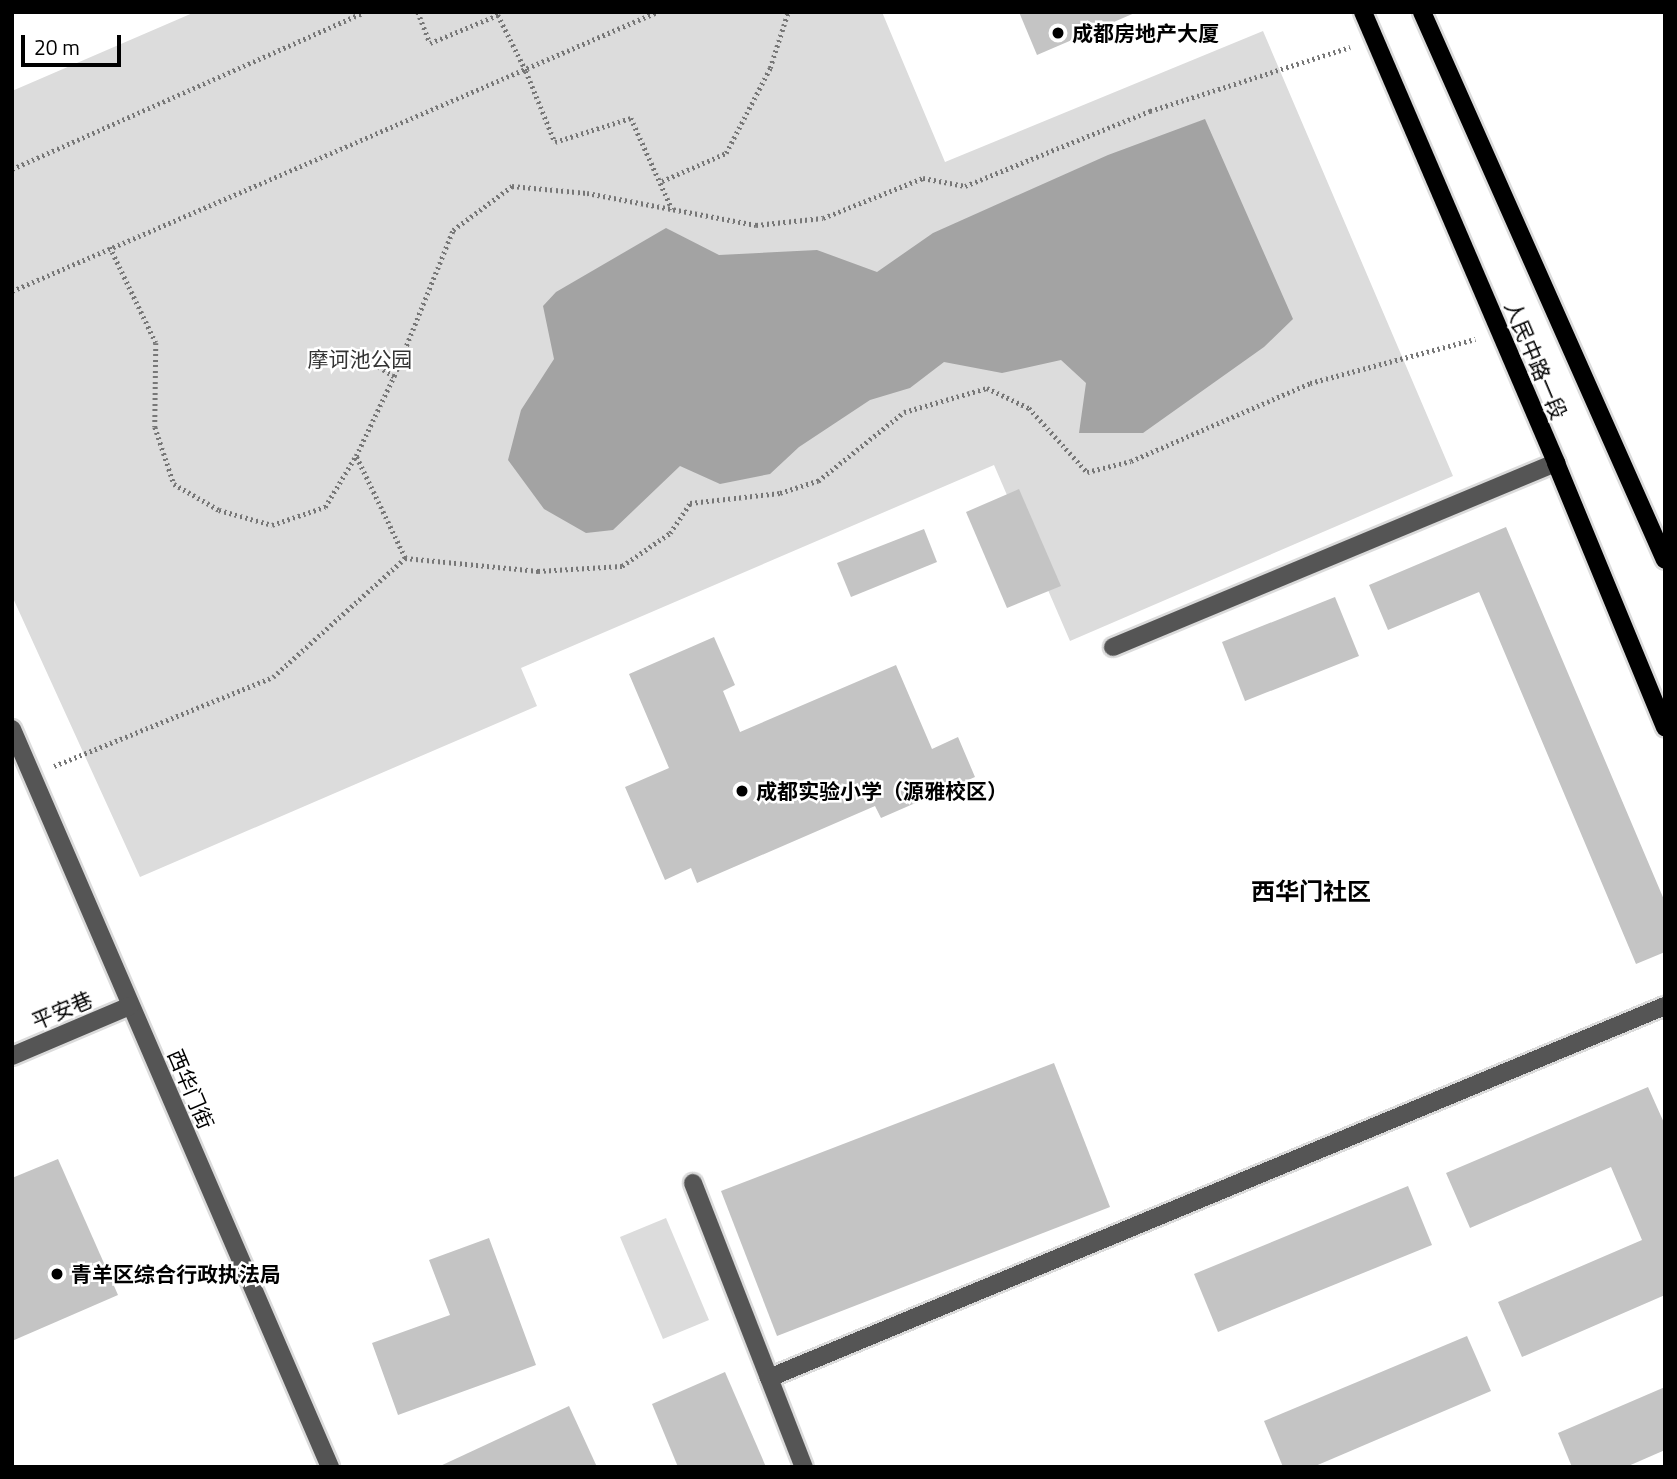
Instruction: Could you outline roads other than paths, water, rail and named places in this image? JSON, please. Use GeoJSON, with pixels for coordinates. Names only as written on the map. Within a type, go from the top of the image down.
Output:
{"type":"FeatureCollection","features":[{"type":"Feature","properties":{"kind":"main road","name":"人民中路一段"},"geometry":{"type":"LineString","coordinates":[[1363,12],[1556,463],[1665,727]]}},
{"type":"Feature","properties":{"kind":"main road","name":"人民中路一段"},"geometry":{"type":"LineString","coordinates":[[1426,13],[1665,560]]}},
{"type":"Feature","properties":{"kind":"street"},"geometry":{"type":"LineString","coordinates":[[1113,647],[1556,463]]}},
{"type":"Feature","properties":{"kind":"street","name":"西华门街"},"geometry":{"type":"LineString","coordinates":[[12,729],[330,1467]]}},
{"type":"Feature","properties":{"kind":"street","name":"平安巷"},"geometry":{"type":"LineString","coordinates":[[12,1056],[131,1006]]}},
{"type":"Feature","properties":{"kind":"street"},"geometry":{"type":"LineString","coordinates":[[769,1378],[1665,1006]]}},
{"type":"Feature","properties":{"kind":"street"},"geometry":{"type":"LineString","coordinates":[[693,1183],[804,1467]]}},
{"type":"Feature","properties":{"kind":"place","name":"成都房地产大厦"},"geometry":{"type":"Point","coordinates":[1058,33]}},
{"type":"Feature","properties":{"kind":"place","name":"成都实验小学（源雅校区）"},"geometry":{"type":"Point","coordinates":[742,791]}},
{"type":"Feature","properties":{"kind":"place","name":"青羊区综合行政执法局"},"geometry":{"type":"Point","coordinates":[57,1274]}},
{"type":"Feature","properties":{"kind":"district","name":"西华门社区"},"geometry":{"type":"Point","coordinates":[1311,892]}},
{"type":"Feature","properties":{"kind":"park label","name":"摩诃池公园"},"geometry":{"type":"Point","coordinates":[360,359]}}]}
